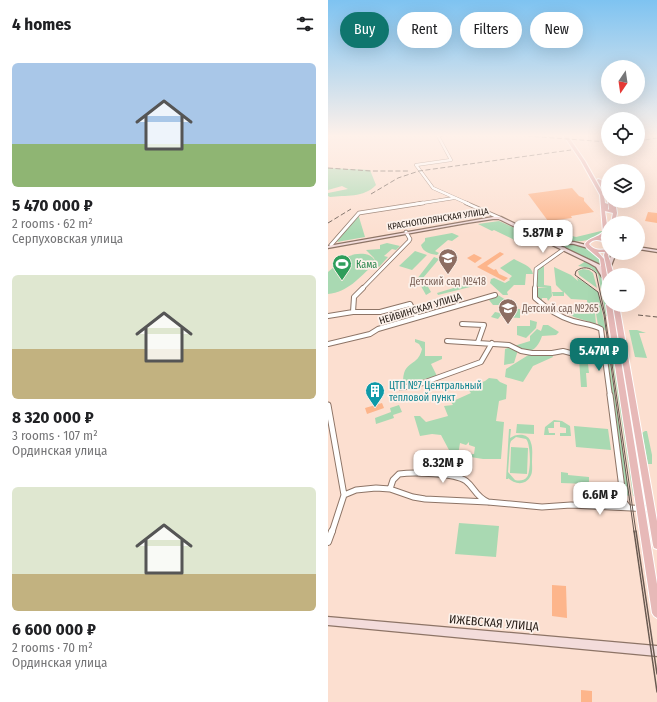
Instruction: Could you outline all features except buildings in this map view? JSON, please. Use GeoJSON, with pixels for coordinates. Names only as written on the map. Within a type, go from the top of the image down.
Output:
{"type":"FeatureCollection","features":[{"type":"Feature","properties":{"kind":"main road"},"geometry":{"type":"LineString","coordinates":[[588,169],[601,196]]}},
{"type":"Feature","properties":{"kind":"main road"},"geometry":{"type":"LineString","coordinates":[[592,169],[601,184]]}},
{"type":"Feature","properties":{"kind":"main road"},"geometry":{"type":"LineString","coordinates":[[574,243],[590,240],[603,235],[605,232],[604,208]]}},
{"type":"Feature","properties":{"kind":"main road"},"geometry":{"type":"LineString","coordinates":[[606,208],[609,212],[612,211],[612,208]]}},
{"type":"Feature","properties":{"kind":"main road","name":"КРАСНОПОЛЯНСКАЯ УЛИЦА"},"geometry":{"type":"LineString","coordinates":[[330,246],[493,217],[500,218],[598,266],[601,272]]}},
{"type":"Feature","properties":{"kind":"main road"},"geometry":{"type":"LineString","coordinates":[[595,238],[601,240]]}},
{"type":"Feature","properties":{"kind":"main road"},"geometry":{"type":"LineString","coordinates":[[546,240],[574,243],[601,251]]}},
{"type":"Feature","properties":{"kind":"main road"},"geometry":{"type":"LineString","coordinates":[[590,240],[587,244],[602,260],[603,268]]}},
{"type":"Feature","properties":{"kind":"main road"},"geometry":{"type":"LineString","coordinates":[[645,249],[657,251]]}},
{"type":"Feature","properties":{"kind":"main road"},"geometry":{"type":"LineString","coordinates":[[607,260],[609,266]]}},
{"type":"Feature","properties":{"kind":"main road"},"geometry":{"type":"LineString","coordinates":[[609,266],[611,260]]}},
{"type":"Feature","properties":{"kind":"main road"},"geometry":{"type":"LineString","coordinates":[[610,312],[657,613]]}},
{"type":"Feature","properties":{"kind":"main road"},"geometry":{"type":"LineString","coordinates":[[617,312],[657,545]]}},
{"type":"Feature","properties":{"kind":"main road","name":"ИЖЕВСКАЯ УЛИЦА"},"geometry":{"type":"LineString","coordinates":[[328,621],[657,650]]}},
{"type":"Feature","properties":{"kind":"street"},"geometry":{"type":"LineString","coordinates":[[418,169],[433,188],[493,217]]}},
{"type":"Feature","properties":{"kind":"street"},"geometry":{"type":"LineString","coordinates":[[330,246],[359,213],[455,198]]}},
{"type":"Feature","properties":{"kind":"street"},"geometry":{"type":"LineString","coordinates":[[353,312],[354,297],[410,239],[406,232]]}},
{"type":"Feature","properties":{"kind":"street"},"geometry":{"type":"LineString","coordinates":[[564,249],[536,269],[535,298],[568,319],[600,327],[622,496],[625,505],[628,507]]}},
{"type":"Feature","properties":{"kind":"street","name":"НЕЙВИНСКАЯ УЛИЦА"},"geometry":{"type":"LineString","coordinates":[[328,344],[370,334],[378,328],[495,295]]}},
{"type":"Feature","properties":{"kind":"street"},"geometry":{"type":"LineString","coordinates":[[328,316],[353,312],[380,312],[410,304],[417,317]]}},
{"type":"Feature","properties":{"kind":"street"},"geometry":{"type":"LineString","coordinates":[[462,324],[484,325],[478,342]]}},
{"type":"Feature","properties":{"kind":"street"},"geometry":{"type":"LineString","coordinates":[[447,341],[508,345],[521,351],[532,353],[566,351],[578,355],[605,357]]}},
{"type":"Feature","properties":{"kind":"street"},"geometry":{"type":"LineString","coordinates":[[401,388],[420,384],[481,362],[492,343]]}},
{"type":"Feature","properties":{"kind":"street"},"geometry":{"type":"LineString","coordinates":[[604,349],[616,350]]}},
{"type":"Feature","properties":{"kind":"street"},"geometry":{"type":"LineString","coordinates":[[328,405],[344,495],[328,542]]}},
{"type":"Feature","properties":{"kind":"street"},"geometry":{"type":"LineString","coordinates":[[390,489],[392,480],[398,474],[411,473],[452,476],[463,479],[471,484],[478,496],[488,502]]}},
{"type":"Feature","properties":{"kind":"street"},"geometry":{"type":"LineString","coordinates":[[344,495],[366,488],[390,489],[413,497],[425,499],[488,502],[542,508],[572,505],[651,509]]}},
{"type":"Feature","properties":{"kind":"green space"},"geometry":{"type":"Polygon","coordinates":[[[328,169],[370,170],[376,185],[366,192],[348,196],[328,196],[328,193],[348,189],[342,186],[328,190],[328,169]]]}},
{"type":"Feature","properties":{"kind":"green space"},"geometry":{"type":"Polygon","coordinates":[[[356,217],[359,217],[365,237],[337,242],[356,217]]]}},
{"type":"Feature","properties":{"kind":"green space"},"geometry":{"type":"Polygon","coordinates":[[[499,221],[537,238],[525,245],[478,224],[499,221]]]}},
{"type":"Feature","properties":{"kind":"green space"},"geometry":{"type":"Polygon","coordinates":[[[601,231],[601,233],[588,240],[571,241],[572,236],[576,237],[601,231]]]}},
{"type":"Feature","properties":{"kind":"green space"},"geometry":{"type":"Polygon","coordinates":[[[452,233],[459,236],[452,241],[448,240],[435,251],[439,253],[437,255],[427,252],[421,245],[425,241],[425,238],[452,233]]]}},
{"type":"Feature","properties":{"kind":"green space"},"geometry":{"type":"Polygon","coordinates":[[[552,242],[580,244],[600,259],[602,266],[552,242]]]}},
{"type":"Feature","properties":{"kind":"green space","name":"Кама"},"geometry":{"type":"Polygon","coordinates":[[[387,243],[400,246],[396,250],[392,249],[384,256],[388,257],[379,267],[373,265],[347,287],[335,293],[328,294],[328,272],[336,265],[349,256],[359,254],[370,256],[375,261],[374,258],[366,250],[380,249],[380,245],[387,243]]]}},
{"type":"Feature","properties":{"kind":"green space"},"geometry":{"type":"Polygon","coordinates":[[[415,251],[427,255],[412,270],[399,266],[415,251]]]}},
{"type":"Feature","properties":{"kind":"green space"},"geometry":{"type":"Polygon","coordinates":[[[434,257],[439,259],[423,278],[431,292],[426,295],[417,279],[434,257]]]}},
{"type":"Feature","properties":{"kind":"green space"},"geometry":{"type":"Polygon","coordinates":[[[514,259],[531,269],[533,274],[526,274],[525,285],[514,285],[507,292],[508,295],[503,295],[490,283],[491,279],[494,278],[505,283],[510,280],[509,279],[512,276],[500,268],[514,259]]]}},
{"type":"Feature","properties":{"kind":"green space"},"geometry":{"type":"Polygon","coordinates":[[[586,261],[597,267],[601,274],[601,290],[598,274],[591,268],[578,266],[586,261]]]}},
{"type":"Feature","properties":{"kind":"green space"},"geometry":{"type":"Polygon","coordinates":[[[544,265],[544,285],[551,286],[552,296],[548,301],[547,298],[542,298],[542,301],[538,299],[538,288],[548,288],[537,287],[537,270],[544,265]]]}},
{"type":"Feature","properties":{"kind":"green space"},"geometry":{"type":"Polygon","coordinates":[[[554,267],[571,275],[578,281],[577,278],[579,279],[598,292],[606,331],[598,325],[594,302],[596,324],[574,317],[562,310],[588,311],[587,300],[571,299],[564,292],[564,296],[553,296],[552,292],[563,292],[556,285],[554,267]]]}},
{"type":"Feature","properties":{"kind":"green space"},"geometry":{"type":"Polygon","coordinates":[[[583,269],[589,270],[593,273],[597,288],[579,275],[578,271],[583,269]]]}},
{"type":"Feature","properties":{"kind":"green space"},"geometry":{"type":"Polygon","coordinates":[[[480,280],[486,283],[438,295],[437,293],[480,280]]]}},
{"type":"Feature","properties":{"kind":"green space"},"geometry":{"type":"Polygon","coordinates":[[[498,295],[514,305],[493,305],[489,300],[498,295]]]}},
{"type":"Feature","properties":{"kind":"green space"},"geometry":{"type":"Polygon","coordinates":[[[500,308],[520,309],[520,318],[504,317],[503,314],[498,319],[491,317],[495,312],[500,313],[500,308]]]}},
{"type":"Feature","properties":{"kind":"green space"},"geometry":{"type":"Polygon","coordinates":[[[530,320],[537,322],[536,328],[526,338],[517,335],[517,326],[530,326],[530,320]]]}},
{"type":"Feature","properties":{"kind":"green space"},"geometry":{"type":"Polygon","coordinates":[[[543,325],[548,325],[559,332],[556,335],[542,336],[536,347],[526,353],[514,346],[530,341],[530,336],[537,329],[541,331],[543,325]]]}},
{"type":"Feature","properties":{"kind":"green space"},"geometry":{"type":"Polygon","coordinates":[[[629,330],[637,330],[646,333],[639,333],[647,358],[635,357],[629,330]]]}},
{"type":"Feature","properties":{"kind":"green space"},"geometry":{"type":"Polygon","coordinates":[[[415,339],[425,342],[425,356],[442,356],[442,359],[431,364],[437,376],[409,383],[403,380],[405,370],[418,358],[422,349],[419,344],[415,342],[415,339]]]}},
{"type":"Feature","properties":{"kind":"green space"},"geometry":{"type":"Polygon","coordinates":[[[511,347],[518,350],[514,363],[504,365],[505,349],[511,347]]]}},
{"type":"Feature","properties":{"kind":"green space"},"geometry":{"type":"Polygon","coordinates":[[[608,350],[629,496],[626,495],[606,351],[608,350]]]}},
{"type":"Feature","properties":{"kind":"green space"},"geometry":{"type":"Polygon","coordinates":[[[611,351],[614,356],[635,496],[633,496],[611,351]]]}},
{"type":"Feature","properties":{"kind":"green space"},"geometry":{"type":"Polygon","coordinates":[[[530,354],[552,355],[553,357],[533,366],[523,382],[505,377],[506,369],[530,354]]]}},
{"type":"Feature","properties":{"kind":"green space"},"geometry":{"type":"Polygon","coordinates":[[[579,359],[585,360],[588,364],[589,373],[586,373],[587,387],[581,387],[579,359]]]}},
{"type":"Feature","properties":{"kind":"green space"},"geometry":{"type":"Polygon","coordinates":[[[489,378],[497,379],[507,385],[506,399],[499,401],[496,421],[504,422],[501,459],[483,459],[458,455],[457,465],[441,435],[432,434],[420,436],[414,416],[420,416],[426,422],[448,416],[444,406],[453,405],[451,402],[471,393],[467,388],[489,378]],[[469,442],[466,445],[460,443],[458,455],[474,454],[475,447],[469,445],[469,442]]]}},
{"type":"Feature","properties":{"kind":"green space"},"geometry":{"type":"Polygon","coordinates":[[[399,405],[402,412],[393,415],[394,418],[376,424],[375,418],[391,412],[390,408],[399,405]]]}},
{"type":"Feature","properties":{"kind":"green space"},"geometry":{"type":"Polygon","coordinates":[[[554,420],[562,421],[570,426],[571,436],[560,436],[560,433],[566,433],[566,428],[560,427],[560,422],[554,422],[554,428],[548,428],[549,433],[555,433],[555,435],[544,435],[545,427],[554,420]]]}},
{"type":"Feature","properties":{"kind":"green space"},"geometry":{"type":"Polygon","coordinates":[[[517,424],[534,425],[534,434],[516,433],[517,424]]]}},
{"type":"Feature","properties":{"kind":"green space"},"geometry":{"type":"Polygon","coordinates":[[[574,426],[608,429],[611,450],[576,447],[574,426]]]}},
{"type":"Feature","properties":{"kind":"green space"},"geometry":{"type":"Polygon","coordinates":[[[509,429],[511,429],[510,438],[516,435],[522,435],[528,437],[530,440],[532,445],[532,472],[528,480],[522,483],[513,482],[508,478],[506,479],[509,429]],[[516,437],[510,444],[508,472],[515,480],[523,480],[528,474],[530,452],[526,439],[516,437]]]}},
{"type":"Feature","properties":{"kind":"green space"},"geometry":{"type":"Polygon","coordinates":[[[647,431],[652,455],[652,464],[648,464],[642,433],[647,431]]]}},
{"type":"Feature","properties":{"kind":"green space"},"geometry":{"type":"Polygon","coordinates":[[[511,447],[528,448],[527,474],[510,473],[511,447]]]}},
{"type":"Feature","properties":{"kind":"green space"},"geometry":{"type":"Polygon","coordinates":[[[561,472],[568,473],[568,475],[589,477],[589,484],[561,483],[561,472]]]}},
{"type":"Feature","properties":{"kind":"green space"},"geometry":{"type":"Polygon","coordinates":[[[459,523],[499,526],[496,557],[455,554],[459,523]]]}},
{"type":"Feature","properties":{"kind":"tram line"},"geometry":{"type":"LineString","coordinates":[[634,532],[604,315],[598,292],[575,275],[576,271],[584,268],[589,268],[596,273],[605,315],[636,532]]}},
{"type":"Feature","properties":{"kind":"tram line"},"geometry":{"type":"LineString","coordinates":[[634,531],[657,692]]}},
{"type":"Feature","properties":{"kind":"tram line"},"geometry":{"type":"LineString","coordinates":[[636,531],[657,674]]}},
{"type":"Feature","properties":{"kind":"railway"},"geometry":{"type":"LineString","coordinates":[[339,169],[371,171],[410,171]]}},
{"type":"Feature","properties":{"kind":"railway"},"geometry":{"type":"LineString","coordinates":[[371,194],[398,178],[419,171],[435,169]]}},
{"type":"Feature","properties":{"kind":"railway"},"geometry":{"type":"LineString","coordinates":[[328,223],[351,209]]}},
{"type":"Feature","properties":{"kind":"railway"},"geometry":{"type":"LineString","coordinates":[[638,315],[657,317]]}},
{"type":"Feature","properties":{"kind":"place","name":"Детский сад №418"},"geometry":{"type":"Point","coordinates":[448,275]}},
{"type":"Feature","properties":{"kind":"place","name":"Кама"},"geometry":{"type":"Point","coordinates":[342,281]}},
{"type":"Feature","properties":{"kind":"place","name":"Детский сад №265"},"geometry":{"type":"Point","coordinates":[508,325]}},
{"type":"Feature","properties":{"kind":"place","name":"ЦТП №7 Центральный тепловой пункт"},"geometry":{"type":"Point","coordinates":[375,408]}}]}
